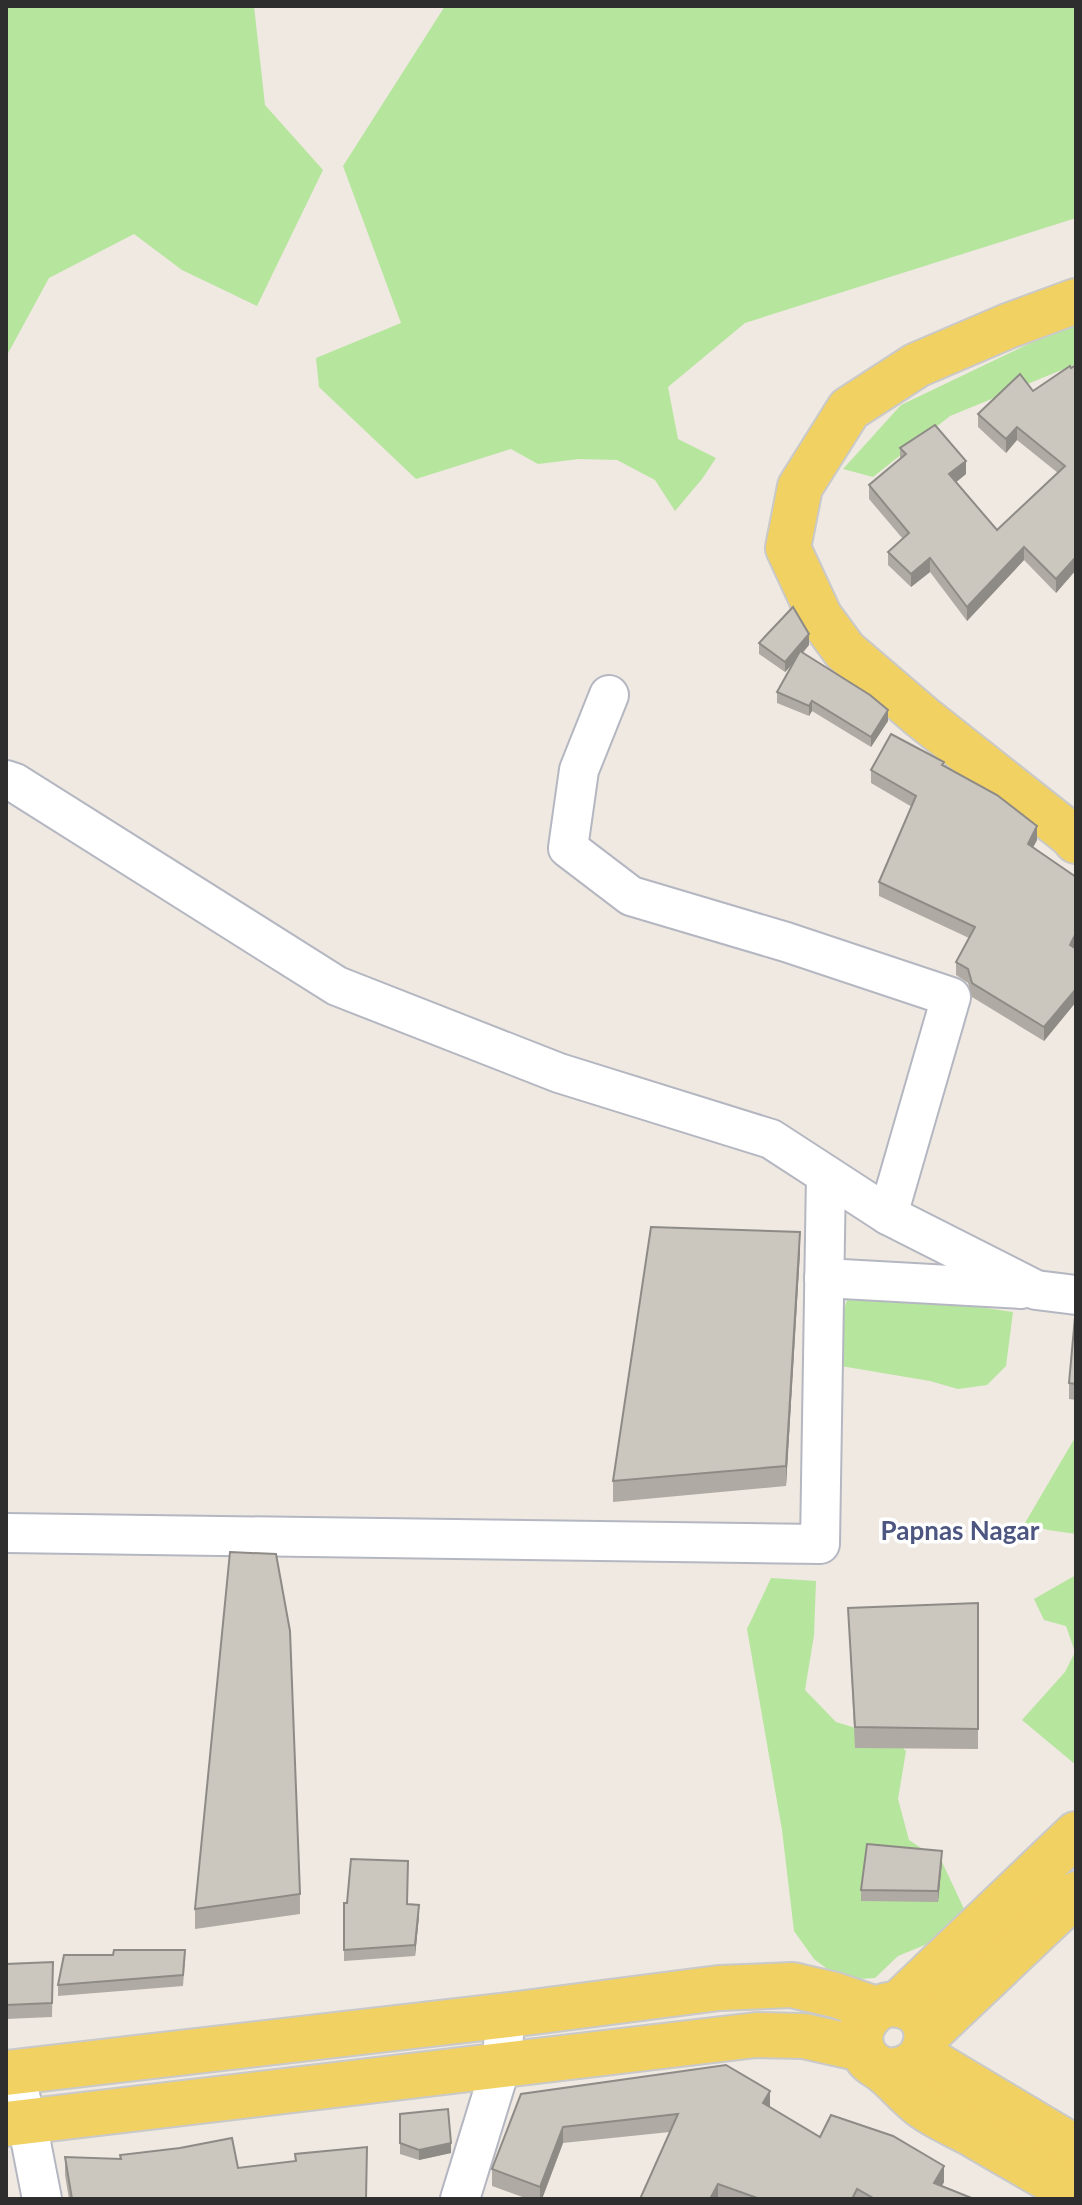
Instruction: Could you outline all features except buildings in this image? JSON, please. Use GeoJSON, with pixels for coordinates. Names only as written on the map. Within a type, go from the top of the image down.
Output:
{"type":"FeatureCollection","features":[{"type":"Feature","properties":{"kind":"main road"},"geometry":{"type":"LineString","coordinates":[[1076,301],[917,365],[849,409],[800,487],[788,548],[820,617],[845,651],[1076,841]]}},
{"type":"Feature","properties":{"kind":"main road"},"geometry":{"type":"LineString","coordinates":[[895,2037],[1076,1834]]}},
{"type":"Feature","properties":{"kind":"main road"},"geometry":{"type":"LineString","coordinates":[[16,2123],[756,2035],[895,2037],[1076,1894]]}},
{"type":"Feature","properties":{"kind":"main road"},"geometry":{"type":"LineString","coordinates":[[10,2072],[719,1988],[792,1985],[835,1995],[895,2037],[1076,2148]]}},
{"type":"Feature","properties":{"kind":"main road"},"geometry":{"type":"LineString","coordinates":[[895,2037],[919,2104],[1076,2194]]}},
{"type":"Feature","properties":{"kind":"street"},"geometry":{"type":"LineString","coordinates":[[609,695],[579,770],[568,848],[631,896],[786,942],[951,997],[888,1215]]}},
{"type":"Feature","properties":{"kind":"street"},"geometry":{"type":"LineString","coordinates":[[6,780],[337,986],[559,1073],[771,1139],[888,1215],[1036,1290]]}},
{"type":"Feature","properties":{"kind":"street"},"geometry":{"type":"LineString","coordinates":[[6,1533],[820,1544],[826,1175]]}},
{"type":"Feature","properties":{"kind":"street"},"geometry":{"type":"LineString","coordinates":[[824,1278],[1076,1295]]}},
{"type":"Feature","properties":{"kind":"street"},"geometry":{"type":"LineString","coordinates":[[465,2197],[501,2066],[506,2015]]}},
{"type":"Feature","properties":{"kind":"street"},"geometry":{"type":"LineString","coordinates":[[10,2072],[16,2123],[42,2199]]}},
{"type":"Feature","properties":{"kind":"green space"},"geometry":{"type":"Polygon","coordinates":[[[6,6],[254,6],[265,105],[323,170],[257,306],[182,270],[134,234],[49,278],[6,357],[6,6]]]}},
{"type":"Feature","properties":{"kind":"green space"},"geometry":{"type":"Polygon","coordinates":[[[445,6],[1076,6],[1076,218],[745,323],[668,387],[678,439],[716,458],[675,511],[655,480],[617,460],[579,459],[538,464],[511,449],[416,479],[319,387],[316,358],[401,323],[343,166],[445,6]]]}},
{"type":"Feature","properties":{"kind":"green space"},"geometry":{"type":"Polygon","coordinates":[[[1076,324],[1076,364],[950,416],[873,477],[843,469],[901,405],[1076,324]]]}},
{"type":"Feature","properties":{"kind":"green space"},"geometry":{"type":"Polygon","coordinates":[[[847,1300],[979,1307],[1013,1312],[1006,1366],[987,1385],[958,1389],[930,1381],[823,1363],[847,1300]]]}},
{"type":"Feature","properties":{"kind":"green space"},"geometry":{"type":"Polygon","coordinates":[[[1076,1436],[1076,1534],[1025,1523],[1076,1436]]]}},
{"type":"Feature","properties":{"kind":"green space"},"geometry":{"type":"Polygon","coordinates":[[[1076,1575],[1076,1765],[1022,1720],[1065,1672],[1075,1652],[1066,1626],[1044,1620],[1034,1599],[1076,1575]]]}},
{"type":"Feature","properties":{"kind":"green space"},"geometry":{"type":"Polygon","coordinates":[[[771,1578],[816,1581],[814,1635],[805,1690],[836,1722],[895,1740],[906,1751],[898,1799],[909,1840],[942,1862],[965,1911],[937,1940],[898,1956],[875,1978],[842,1980],[814,1959],[794,1931],[782,1830],[747,1629],[771,1578]]]}},
{"type":"Feature","properties":{"kind":"district","name":"Papnas Nagar"},"geometry":{"type":"Point","coordinates":[960,1531]}}]}
